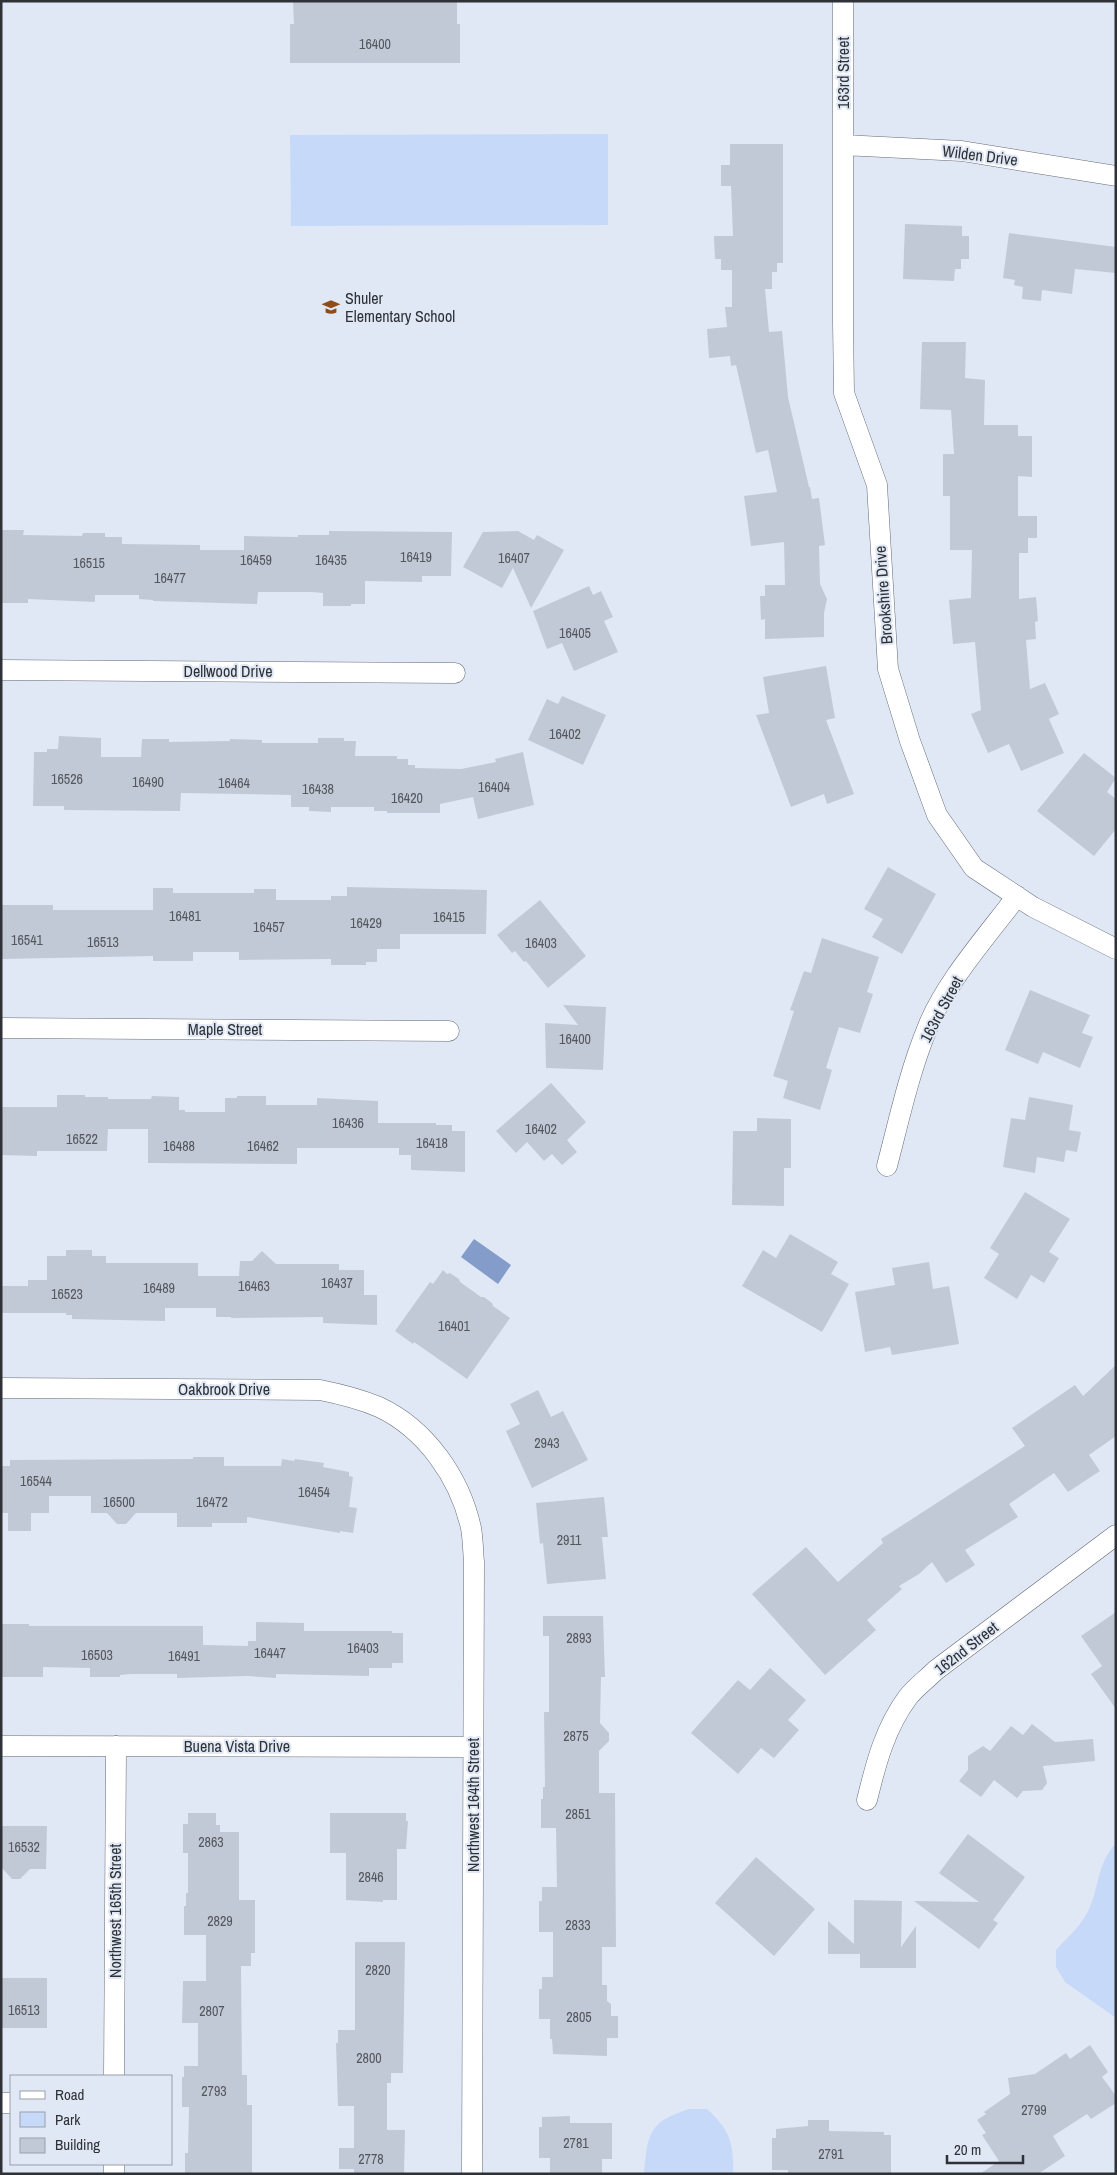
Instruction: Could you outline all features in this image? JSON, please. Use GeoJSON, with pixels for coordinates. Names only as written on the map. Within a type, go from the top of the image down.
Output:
{"type":"FeatureCollection","features":[{"type":"Feature","properties":{"kind":"street","name":"163rd Street"},"geometry":{"type":"LineString","coordinates":[[842,145],[843,1]]}},
{"type":"Feature","properties":{"kind":"street","name":"Wilden Drive"},"geometry":{"type":"LineString","coordinates":[[842,145],[962,151],[1116,176]]}},
{"type":"Feature","properties":{"kind":"street","name":"Brookshire Drive"},"geometry":{"type":"LineString","coordinates":[[842,145],[844,393],[877,485],[888,669],[910,741],[937,814],[974,868],[1017,896],[1084,935],[1116,949]]}},
{"type":"Feature","properties":{"kind":"street","name":"Dellwood Drive"},"geometry":{"type":"LineString","coordinates":[[1,670],[455,673]]}},
{"type":"Feature","properties":{"kind":"street","name":"163rd Street"},"geometry":{"type":"LineString","coordinates":[[887,1166],[904,1098],[927,1028],[955,978],[1017,896]]}},
{"type":"Feature","properties":{"kind":"street","name":"Maple Street"},"geometry":{"type":"LineString","coordinates":[[1,1028],[449,1030]]}},
{"type":"Feature","properties":{"kind":"street","name":"Oakbrook Drive"},"geometry":{"type":"LineString","coordinates":[[1,1388],[320,1390],[350,1397],[380,1408],[406,1425],[430,1447]]}},
{"type":"Feature","properties":{"kind":"street","name":"Northwest 164th Street"},"geometry":{"type":"LineString","coordinates":[[430,1447],[448,1471],[459,1492],[471,1529],[474,1562],[472,2174]]}},
{"type":"Feature","properties":{"kind":"street","name":"162nd Street"},"geometry":{"type":"LineString","coordinates":[[867,1800],[883,1743],[892,1722],[909,1696],[936,1670],[1116,1535]]}},
{"type":"Feature","properties":{"kind":"street","name":"Buena Vista Drive"},"geometry":{"type":"LineString","coordinates":[[1,1746],[473,1747]]}},
{"type":"Feature","properties":{"kind":"street","name":"Northwest 165th Street"},"geometry":{"type":"LineString","coordinates":[[114,2075],[116,1746]]}},
{"type":"Feature","properties":{"kind":"green space"},"geometry":{"type":"Polygon","coordinates":[[[608,134],[608,225],[291,226],[290,135],[608,134]]]}},
{"type":"Feature","properties":{"kind":"green space"},"geometry":{"type":"Polygon","coordinates":[[[1116,1843],[1116,2018],[1065,1982],[1056,1967],[1056,1950],[1075,1930],[1087,1913],[1102,1866],[1116,1843]]]}},
{"type":"Feature","properties":{"kind":"green space"},"geometry":{"type":"Polygon","coordinates":[[[689,2109],[707,2109],[726,2131],[733,2154],[733,2174],[644,2174],[649,2139],[653,2131],[665,2119],[689,2109]]]}},
{"type":"Feature","properties":{"kind":"shaded area"},"geometry":{"type":"Polygon","coordinates":[[[474,1239],[511,1265],[498,1284],[461,1257],[474,1239]]]}},
{"type":"Feature","properties":{"kind":"building"},"geometry":{"type":"Polygon","coordinates":[[[293,1],[457,1],[457,24],[460,24],[460,63],[290,63],[290,24],[294,24],[293,1]]]}},
{"type":"Feature","properties":{"kind":"building"},"geometry":{"type":"Polygon","coordinates":[[[730,144],[783,144],[783,263],[777,263],[777,272],[772,272],[772,289],[765,289],[769,332],[782,331],[788,397],[812,499],[819,498],[825,545],[819,546],[820,584],[827,599],[824,613],[824,637],[765,639],[765,619],[761,620],[760,596],[765,596],[765,585],[785,585],[784,542],[751,546],[744,496],[777,492],[768,450],[756,453],[736,365],[731,366],[730,356],[709,358],[707,329],[727,327],[725,307],[732,307],[732,270],[721,270],[721,259],[715,259],[714,236],[733,236],[731,186],[721,186],[721,165],[730,165],[730,144]]]}},
{"type":"Feature","properties":{"kind":"building"},"geometry":{"type":"Polygon","coordinates":[[[905,224],[962,226],[962,236],[969,236],[969,259],[961,259],[961,269],[955,269],[954,281],[903,279],[905,224]]]}},
{"type":"Feature","properties":{"kind":"building"},"geometry":{"type":"Polygon","coordinates":[[[1009,233],[1116,247],[1116,273],[1075,269],[1072,294],[1042,290],[1041,301],[1022,299],[1023,287],[1014,285],[1015,280],[1003,278],[1009,233]]]}},
{"type":"Feature","properties":{"kind":"building"},"geometry":{"type":"Polygon","coordinates":[[[922,342],[966,342],[965,378],[985,380],[984,425],[1018,425],[1018,436],[1032,436],[1032,477],[1018,476],[1018,516],[1037,516],[1037,538],[1028,538],[1028,553],[1019,553],[1019,599],[1036,597],[1038,621],[1035,622],[1036,639],[1026,640],[1030,689],[1045,683],[1059,714],[1049,719],[1064,753],[1021,771],[1009,744],[988,753],[971,714],[981,710],[975,642],[953,644],[949,600],[971,598],[972,550],[950,550],[950,496],[943,496],[943,454],[954,454],[951,410],[920,409],[922,342]]]}},
{"type":"Feature","properties":{"kind":"building"},"geometry":{"type":"Polygon","coordinates":[[[1,530],[24,530],[23,535],[82,536],[83,533],[105,533],[105,537],[122,537],[122,544],[200,545],[200,550],[244,550],[244,536],[298,537],[298,535],[329,535],[329,531],[452,532],[451,576],[422,576],[422,582],[365,581],[365,604],[351,604],[351,606],[323,606],[323,593],[311,592],[258,592],[257,604],[153,601],[139,599],[139,595],[95,595],[95,602],[28,599],[28,603],[1,603],[1,530]]]}},
{"type":"Feature","properties":{"kind":"building"},"geometry":{"type":"Polygon","coordinates":[[[518,531],[534,540],[537,535],[564,550],[531,608],[513,568],[502,588],[463,567],[483,532],[518,531]]]}},
{"type":"Feature","properties":{"kind":"building"},"geometry":{"type":"Polygon","coordinates":[[[589,586],[593,595],[601,591],[613,617],[604,621],[618,652],[574,671],[562,643],[547,649],[533,611],[589,586]]]}},
{"type":"Feature","properties":{"kind":"building"},"geometry":{"type":"Polygon","coordinates":[[[826,666],[835,718],[826,720],[854,794],[827,804],[824,794],[791,807],[756,715],[769,713],[763,677],[826,666]]]}},
{"type":"Feature","properties":{"kind":"building"},"geometry":{"type":"Polygon","coordinates":[[[562,696],[606,715],[583,765],[528,740],[547,699],[558,704],[562,696]]]}},
{"type":"Feature","properties":{"kind":"building"},"geometry":{"type":"Polygon","coordinates":[[[59,736],[101,738],[101,757],[141,757],[142,739],[169,739],[169,742],[230,741],[230,739],[262,740],[262,743],[318,743],[318,738],[344,738],[344,741],[356,741],[355,756],[397,756],[397,759],[408,759],[408,765],[415,765],[415,768],[461,769],[496,762],[495,759],[523,752],[534,805],[478,819],[473,797],[440,804],[440,813],[387,813],[387,811],[374,811],[374,807],[331,807],[331,812],[309,811],[309,807],[291,807],[291,795],[181,793],[180,811],[64,810],[64,806],[33,806],[34,752],[47,752],[47,749],[58,749],[59,736]]]}},
{"type":"Feature","properties":{"kind":"building"},"geometry":{"type":"Polygon","coordinates":[[[1084,753],[1116,778],[1107,792],[1116,799],[1116,829],[1094,856],[1037,811],[1084,753]]]}},
{"type":"Feature","properties":{"kind":"building"},"geometry":{"type":"Polygon","coordinates":[[[888,867],[936,894],[902,954],[872,937],[883,919],[864,909],[888,867]]]}},
{"type":"Feature","properties":{"kind":"building"},"geometry":{"type":"Polygon","coordinates":[[[347,887],[487,890],[486,934],[400,934],[400,949],[377,949],[377,962],[366,962],[366,965],[331,965],[331,959],[239,960],[239,952],[193,952],[193,961],[153,961],[153,956],[1,959],[1,905],[53,905],[53,910],[153,910],[153,888],[173,888],[173,893],[254,893],[254,889],[276,889],[276,900],[331,900],[331,896],[347,896],[347,887]]]}},
{"type":"Feature","properties":{"kind":"building"},"geometry":{"type":"Polygon","coordinates":[[[540,900],[586,956],[548,988],[526,961],[524,962],[515,951],[512,953],[497,935],[540,900]]]}},
{"type":"Feature","properties":{"kind":"building"},"geometry":{"type":"Polygon","coordinates":[[[822,938],[879,957],[867,992],[873,994],[860,1033],[839,1027],[826,1068],[832,1070],[820,1110],[783,1098],[788,1081],[773,1076],[794,1011],[790,1010],[804,971],[811,973],[822,938]]]}},
{"type":"Feature","properties":{"kind":"building"},"geometry":{"type":"Polygon","coordinates":[[[1030,990],[1090,1015],[1082,1033],[1093,1037],[1080,1068],[1043,1052],[1038,1064],[1005,1050],[1030,990]]]}},
{"type":"Feature","properties":{"kind":"building"},"geometry":{"type":"Polygon","coordinates":[[[563,1005],[606,1007],[603,1070],[546,1068],[545,1023],[578,1025],[563,1005]]]}},
{"type":"Feature","properties":{"kind":"building"},"geometry":{"type":"Polygon","coordinates":[[[551,1083],[586,1122],[567,1140],[577,1152],[562,1165],[552,1154],[544,1161],[527,1142],[516,1153],[496,1131],[551,1083]]]}},
{"type":"Feature","properties":{"kind":"building"},"geometry":{"type":"Polygon","coordinates":[[[57,1095],[85,1095],[85,1097],[108,1097],[108,1099],[151,1099],[152,1096],[179,1097],[179,1110],[185,1110],[185,1112],[225,1112],[225,1098],[237,1098],[237,1096],[266,1096],[266,1105],[317,1105],[317,1098],[378,1101],[378,1123],[436,1123],[436,1125],[452,1125],[452,1131],[465,1131],[465,1172],[411,1170],[411,1155],[399,1155],[399,1148],[297,1148],[297,1164],[148,1163],[148,1129],[108,1129],[107,1151],[37,1151],[37,1156],[1,1155],[1,1107],[57,1107],[57,1095]]]}},
{"type":"Feature","properties":{"kind":"building"},"geometry":{"type":"Polygon","coordinates":[[[1029,1097],[1073,1105],[1069,1130],[1081,1132],[1077,1152],[1066,1150],[1064,1162],[1037,1157],[1035,1173],[1003,1167],[1011,1118],[1025,1120],[1029,1097]]]}},
{"type":"Feature","properties":{"kind":"building"},"geometry":{"type":"Polygon","coordinates":[[[757,1118],[791,1119],[791,1168],[784,1168],[784,1206],[732,1205],[733,1131],[757,1131],[757,1118]]]}},
{"type":"Feature","properties":{"kind":"building"},"geometry":{"type":"Polygon","coordinates":[[[1025,1192],[1070,1219],[1049,1252],[1059,1258],[1044,1283],[1031,1275],[1017,1299],[984,1278],[999,1254],[990,1248],[1025,1192]]]}},
{"type":"Feature","properties":{"kind":"building"},"geometry":{"type":"Polygon","coordinates":[[[790,1234],[838,1262],[831,1274],[849,1284],[822,1332],[742,1286],[763,1250],[776,1258],[790,1234]]]}},
{"type":"Feature","properties":{"kind":"building"},"geometry":{"type":"Polygon","coordinates":[[[66,1250],[92,1250],[92,1256],[106,1256],[106,1263],[198,1263],[198,1276],[239,1276],[240,1261],[252,1261],[262,1251],[276,1264],[339,1264],[339,1270],[364,1270],[364,1295],[377,1295],[377,1325],[323,1323],[323,1317],[216,1317],[216,1308],[165,1308],[165,1321],[72,1319],[72,1315],[66,1315],[66,1313],[1,1313],[1,1286],[28,1286],[28,1280],[47,1280],[47,1256],[66,1256],[66,1250]]]}},
{"type":"Feature","properties":{"kind":"building"},"geometry":{"type":"Polygon","coordinates":[[[929,1262],[933,1289],[949,1286],[959,1344],[892,1355],[890,1347],[865,1352],[855,1292],[895,1285],[892,1268],[929,1262]]]}},
{"type":"Feature","properties":{"kind":"building"},"geometry":{"type":"Polygon","coordinates":[[[443,1270],[447,1274],[450,1273],[459,1279],[460,1282],[481,1297],[484,1297],[510,1318],[467,1379],[395,1331],[430,1282],[433,1284],[443,1270]]]}},
{"type":"Feature","properties":{"kind":"building"},"geometry":{"type":"Polygon","coordinates":[[[1116,1365],[1116,1436],[1089,1455],[1100,1471],[1068,1492],[1054,1473],[1009,1504],[1018,1517],[965,1550],[975,1565],[946,1583],[932,1562],[919,1574],[899,1586],[902,1589],[867,1620],[876,1630],[825,1675],[752,1594],[806,1547],[838,1582],[883,1543],[881,1539],[1025,1446],[1012,1428],[1075,1385],[1083,1396],[1116,1365]]]}},
{"type":"Feature","properties":{"kind":"building"},"geometry":{"type":"Polygon","coordinates":[[[538,1390],[551,1417],[563,1411],[588,1460],[532,1488],[506,1431],[520,1424],[510,1404],[538,1390]]]}},
{"type":"Feature","properties":{"kind":"building"},"geometry":{"type":"Polygon","coordinates":[[[193,1457],[224,1457],[224,1466],[281,1466],[282,1459],[294,1461],[295,1459],[324,1463],[323,1467],[349,1472],[349,1476],[353,1477],[349,1507],[357,1508],[353,1533],[340,1531],[340,1533],[247,1517],[247,1523],[212,1523],[212,1527],[177,1527],[177,1513],[136,1513],[126,1524],[117,1524],[107,1513],[91,1513],[91,1496],[49,1496],[49,1513],[31,1513],[31,1531],[8,1531],[8,1513],[1,1513],[1,1466],[10,1466],[10,1460],[193,1459],[193,1457]]]}},
{"type":"Feature","properties":{"kind":"building"},"geometry":{"type":"Polygon","coordinates":[[[604,1497],[608,1537],[602,1537],[606,1579],[547,1584],[543,1543],[540,1544],[536,1503],[604,1497]]]}},
{"type":"Feature","properties":{"kind":"building"},"geometry":{"type":"Polygon","coordinates":[[[1116,1612],[1116,1709],[1091,1674],[1102,1666],[1081,1636],[1116,1612]]]}},
{"type":"Feature","properties":{"kind":"building"},"geometry":{"type":"Polygon","coordinates":[[[543,1616],[603,1616],[605,1677],[601,1677],[600,1723],[609,1733],[609,1741],[599,1751],[599,1793],[615,1793],[616,1947],[602,1947],[602,1985],[607,1985],[607,2001],[611,2004],[611,2016],[618,2016],[618,2038],[607,2038],[607,2056],[553,2054],[552,2039],[550,2039],[550,2019],[539,2019],[539,1989],[542,1989],[542,1977],[553,1977],[553,1932],[539,1932],[539,1901],[542,1901],[542,1887],[557,1887],[556,1828],[541,1828],[541,1799],[543,1799],[543,1787],[545,1787],[544,1712],[549,1712],[549,1636],[543,1636],[543,1616]]]}},
{"type":"Feature","properties":{"kind":"building"},"geometry":{"type":"Polygon","coordinates":[[[256,1622],[304,1623],[304,1631],[392,1631],[392,1633],[403,1633],[403,1663],[392,1663],[392,1668],[369,1668],[369,1676],[276,1674],[276,1678],[247,1676],[177,1678],[177,1674],[131,1674],[120,1675],[120,1677],[90,1677],[90,1668],[43,1667],[43,1677],[1,1677],[1,1624],[29,1624],[29,1626],[203,1626],[203,1645],[248,1646],[248,1641],[256,1641],[256,1622]]]}},
{"type":"Feature","properties":{"kind":"building"},"geometry":{"type":"Polygon","coordinates":[[[770,1668],[806,1700],[788,1720],[799,1730],[774,1758],[761,1748],[738,1774],[691,1733],[738,1680],[750,1690],[770,1668]]]}},
{"type":"Feature","properties":{"kind":"building"},"geometry":{"type":"Polygon","coordinates":[[[1032,1724],[1055,1742],[1093,1739],[1095,1761],[1043,1766],[1047,1783],[1042,1790],[1023,1791],[1017,1798],[994,1780],[981,1797],[959,1781],[968,1770],[968,1756],[983,1746],[990,1751],[1011,1726],[1023,1735],[1032,1724]]]}},
{"type":"Feature","properties":{"kind":"building"},"geometry":{"type":"Polygon","coordinates":[[[188,1813],[216,1813],[216,1825],[220,1825],[220,1832],[239,1832],[239,1900],[255,1900],[255,1953],[251,1953],[251,1966],[241,1966],[242,2075],[247,2075],[247,2105],[252,2105],[252,2174],[185,2174],[185,2153],[188,2153],[189,2107],[182,2107],[182,2077],[184,2077],[184,2066],[198,2066],[198,2023],[182,2023],[183,1981],[206,1981],[206,1935],[184,1935],[184,1906],[186,1906],[186,1893],[188,1893],[188,1853],[183,1853],[183,1824],[188,1824],[188,1813]]]}},
{"type":"Feature","properties":{"kind":"building"},"geometry":{"type":"Polygon","coordinates":[[[330,1813],[406,1813],[406,1821],[408,1821],[406,1849],[397,1849],[397,1900],[383,1900],[383,1902],[346,1900],[346,1853],[330,1853],[330,1813]]]}},
{"type":"Feature","properties":{"kind":"building"},"geometry":{"type":"Polygon","coordinates":[[[1,1826],[47,1826],[46,1869],[30,1869],[20,1879],[12,1879],[1,1867],[1,1826]]]}},
{"type":"Feature","properties":{"kind":"building"},"geometry":{"type":"Polygon","coordinates":[[[968,1834],[1025,1877],[993,1920],[998,1923],[979,1949],[914,1901],[979,1902],[939,1873],[968,1834]]]}},
{"type":"Feature","properties":{"kind":"building"},"geometry":{"type":"Polygon","coordinates":[[[756,1857],[815,1909],[774,1956],[715,1903],[756,1857]]]}},
{"type":"Feature","properties":{"kind":"building"},"geometry":{"type":"Polygon","coordinates":[[[854,1900],[902,1901],[901,1947],[916,1926],[916,1968],[860,1968],[860,1954],[828,1954],[828,1921],[854,1944],[854,1900]]]}},
{"type":"Feature","properties":{"kind":"building"},"geometry":{"type":"Polygon","coordinates":[[[355,1942],[405,1942],[403,2073],[391,2073],[391,2083],[387,2083],[387,2130],[405,2130],[404,2174],[354,2174],[354,2169],[339,2169],[339,2148],[354,2148],[354,2106],[338,2106],[336,2043],[338,2043],[338,2030],[355,2030],[355,1942]]]}},
{"type":"Feature","properties":{"kind":"building"},"geometry":{"type":"Polygon","coordinates":[[[1,1978],[47,1978],[47,2028],[1,2028],[1,1978]]]}},
{"type":"Feature","properties":{"kind":"building"},"geometry":{"type":"Polygon","coordinates":[[[1090,2045],[1108,2072],[1102,2077],[1116,2096],[1116,2103],[1091,2119],[1087,2114],[1053,2136],[1065,2156],[1038,2174],[980,2174],[999,2161],[982,2135],[986,2133],[977,2120],[986,2114],[984,2112],[1010,2094],[1008,2078],[1035,2074],[1066,2053],[1070,2059],[1090,2045]]]}},
{"type":"Feature","properties":{"kind":"building"},"geometry":{"type":"Polygon","coordinates":[[[570,2116],[570,2123],[612,2123],[612,2159],[602,2159],[602,2174],[550,2174],[550,2158],[539,2158],[539,2127],[542,2127],[542,2117],[570,2116]]]}},
{"type":"Feature","properties":{"kind":"building"},"geometry":{"type":"Polygon","coordinates":[[[808,2120],[829,2120],[829,2131],[884,2132],[884,2135],[891,2135],[891,2174],[788,2174],[788,2170],[772,2170],[772,2138],[776,2138],[776,2129],[808,2126],[808,2120]]]}},
{"type":"Feature","properties":{"kind":"place","name":"Shuler Elementary School"},"geometry":{"type":"Point","coordinates":[331,307]}}]}
